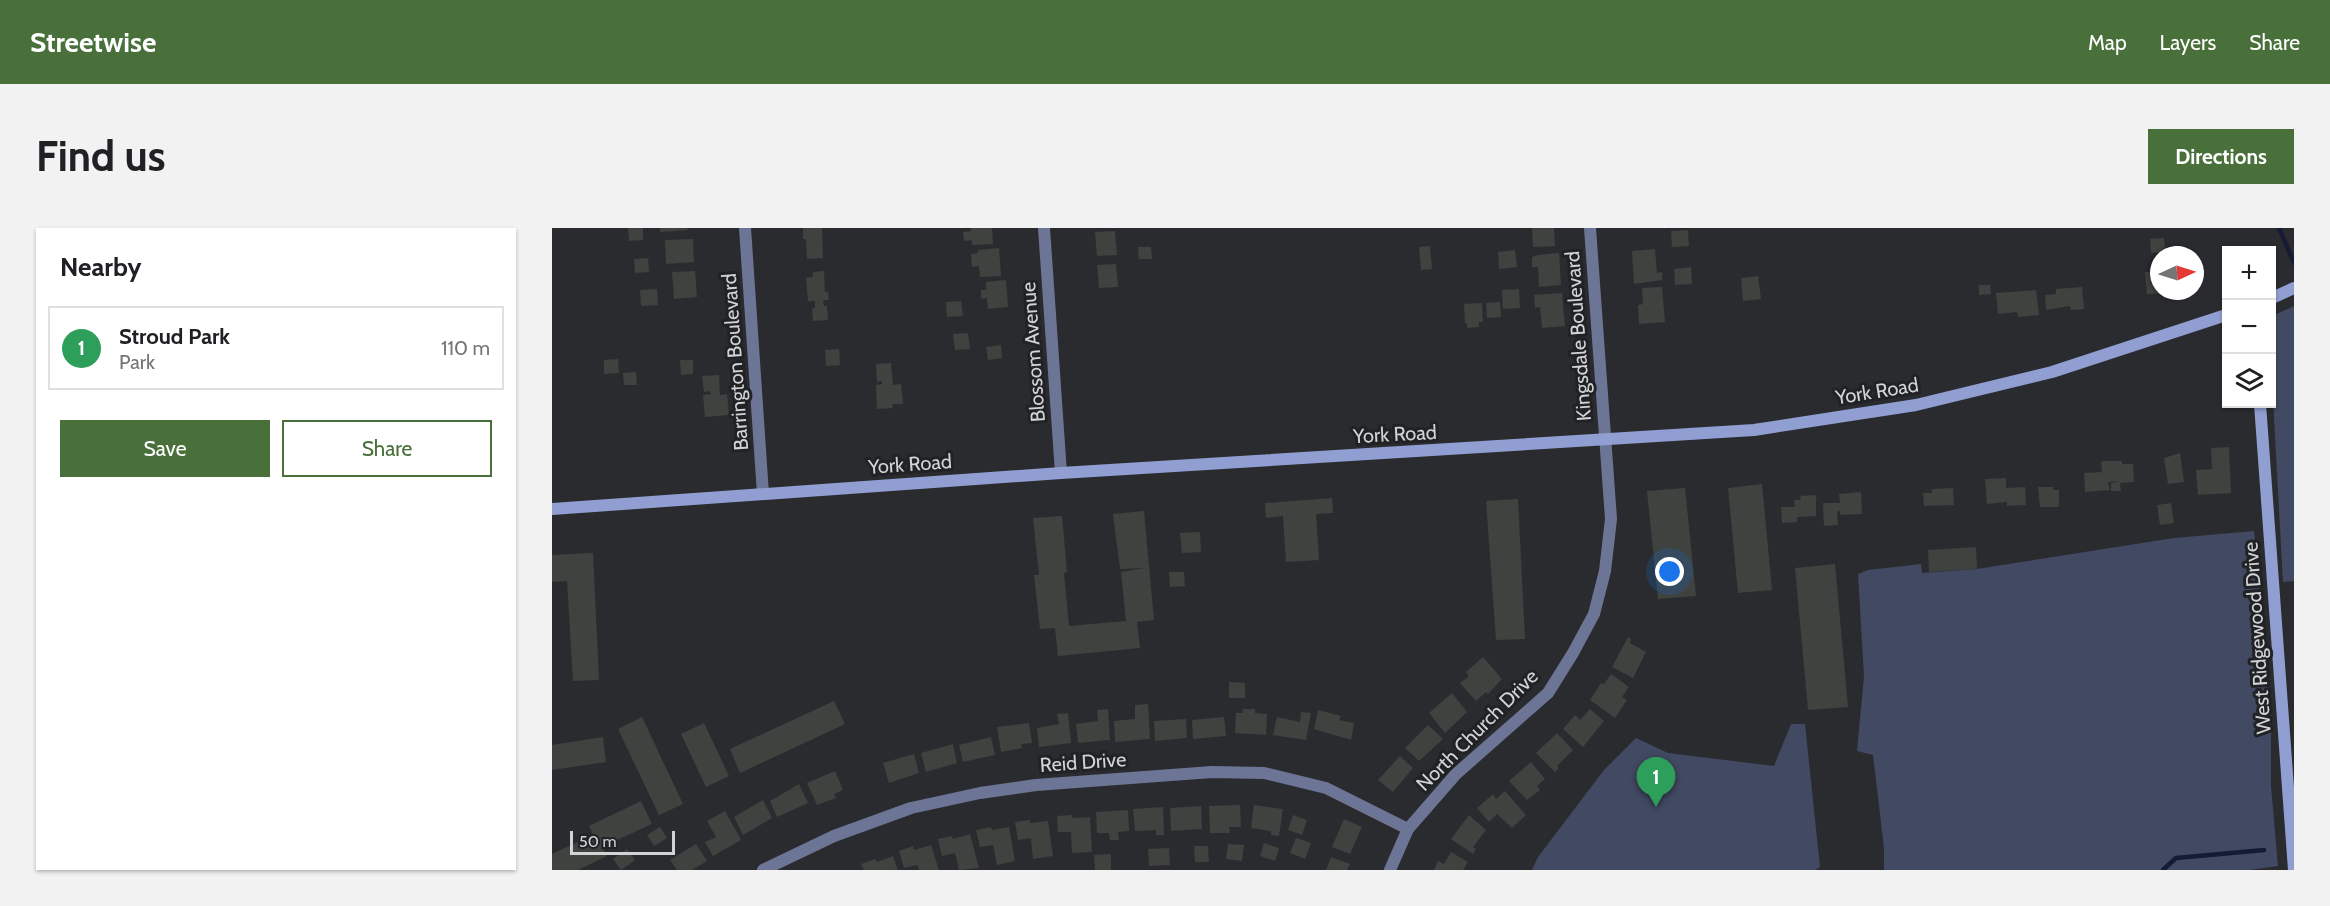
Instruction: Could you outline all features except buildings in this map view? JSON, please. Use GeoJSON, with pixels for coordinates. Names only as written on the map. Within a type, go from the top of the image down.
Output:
{"type":"FeatureCollection","features":[{"type":"Feature","properties":{"kind":"main road"},"geometry":{"type":"LineString","coordinates":[[2276,296],[2292,289]]}},
{"type":"Feature","properties":{"kind":"main road","name":"York Road"},"geometry":{"type":"LineString","coordinates":[[552,509],[1061,473],[1754,430],[1916,405],[2052,372],[2222,316]]}},
{"type":"Feature","properties":{"kind":"main road","name":"West Ridgewood Drive"},"geometry":{"type":"LineString","coordinates":[[2260,408],[2294,870]]}},
{"type":"Feature","properties":{"kind":"street","name":"Barrington Boulevard"},"geometry":{"type":"LineString","coordinates":[[745,228],[763,494]]}},
{"type":"Feature","properties":{"kind":"street","name":"Blossom Avenue"},"geometry":{"type":"LineString","coordinates":[[1044,228],[1061,473]]}},
{"type":"Feature","properties":{"kind":"street","name":"Kingsdale Boulevard"},"geometry":{"type":"LineString","coordinates":[[1590,228],[1605,440]]}},
{"type":"Feature","properties":{"kind":"street","name":"North Church Drive"},"geometry":{"type":"LineString","coordinates":[[1390,870],[1408,829],[1456,774],[1548,693],[1594,614],[1605,571],[1611,519],[1605,440]]}},
{"type":"Feature","properties":{"kind":"street","name":"Reid Drive"},"geometry":{"type":"LineString","coordinates":[[763,870],[834,837],[911,808],[980,793],[1036,785],[1212,772],[1264,773],[1326,788],[1408,829]]}},
{"type":"Feature","properties":{"kind":"shaded area"},"geometry":{"type":"Polygon","coordinates":[[[2294,306],[2294,581],[2283,582],[2273,408],[2276,408],[2276,314],[2294,306]]]}},
{"type":"Feature","properties":{"kind":"shaded area"},"geometry":{"type":"Polygon","coordinates":[[[2254,531],[2271,721],[2271,786],[2278,866],[2250,870],[1884,870],[1884,848],[1873,755],[1857,751],[1864,676],[1858,574],[1868,570],[1921,564],[1922,573],[1977,569],[2174,538],[2254,531]]]}},
{"type":"Feature","properties":{"kind":"shaded area"},"geometry":{"type":"Polygon","coordinates":[[[1791,724],[1805,724],[1820,867],[1815,870],[1532,870],[1538,857],[1604,770],[1636,738],[1668,753],[1774,766],[1791,724]]]}},
{"type":"Feature","properties":{"kind":"waterway"},"geometry":{"type":"LineString","coordinates":[[2279,228],[2294,263]]}},
{"type":"Feature","properties":{"kind":"waterway"},"geometry":{"type":"LineString","coordinates":[[2163,870],[2176,858],[2264,850]]}},
{"type":"Feature","properties":{"kind":"place","name":"Stroud Park"},"geometry":{"type":"Point","coordinates":[1656,807]}}]}
